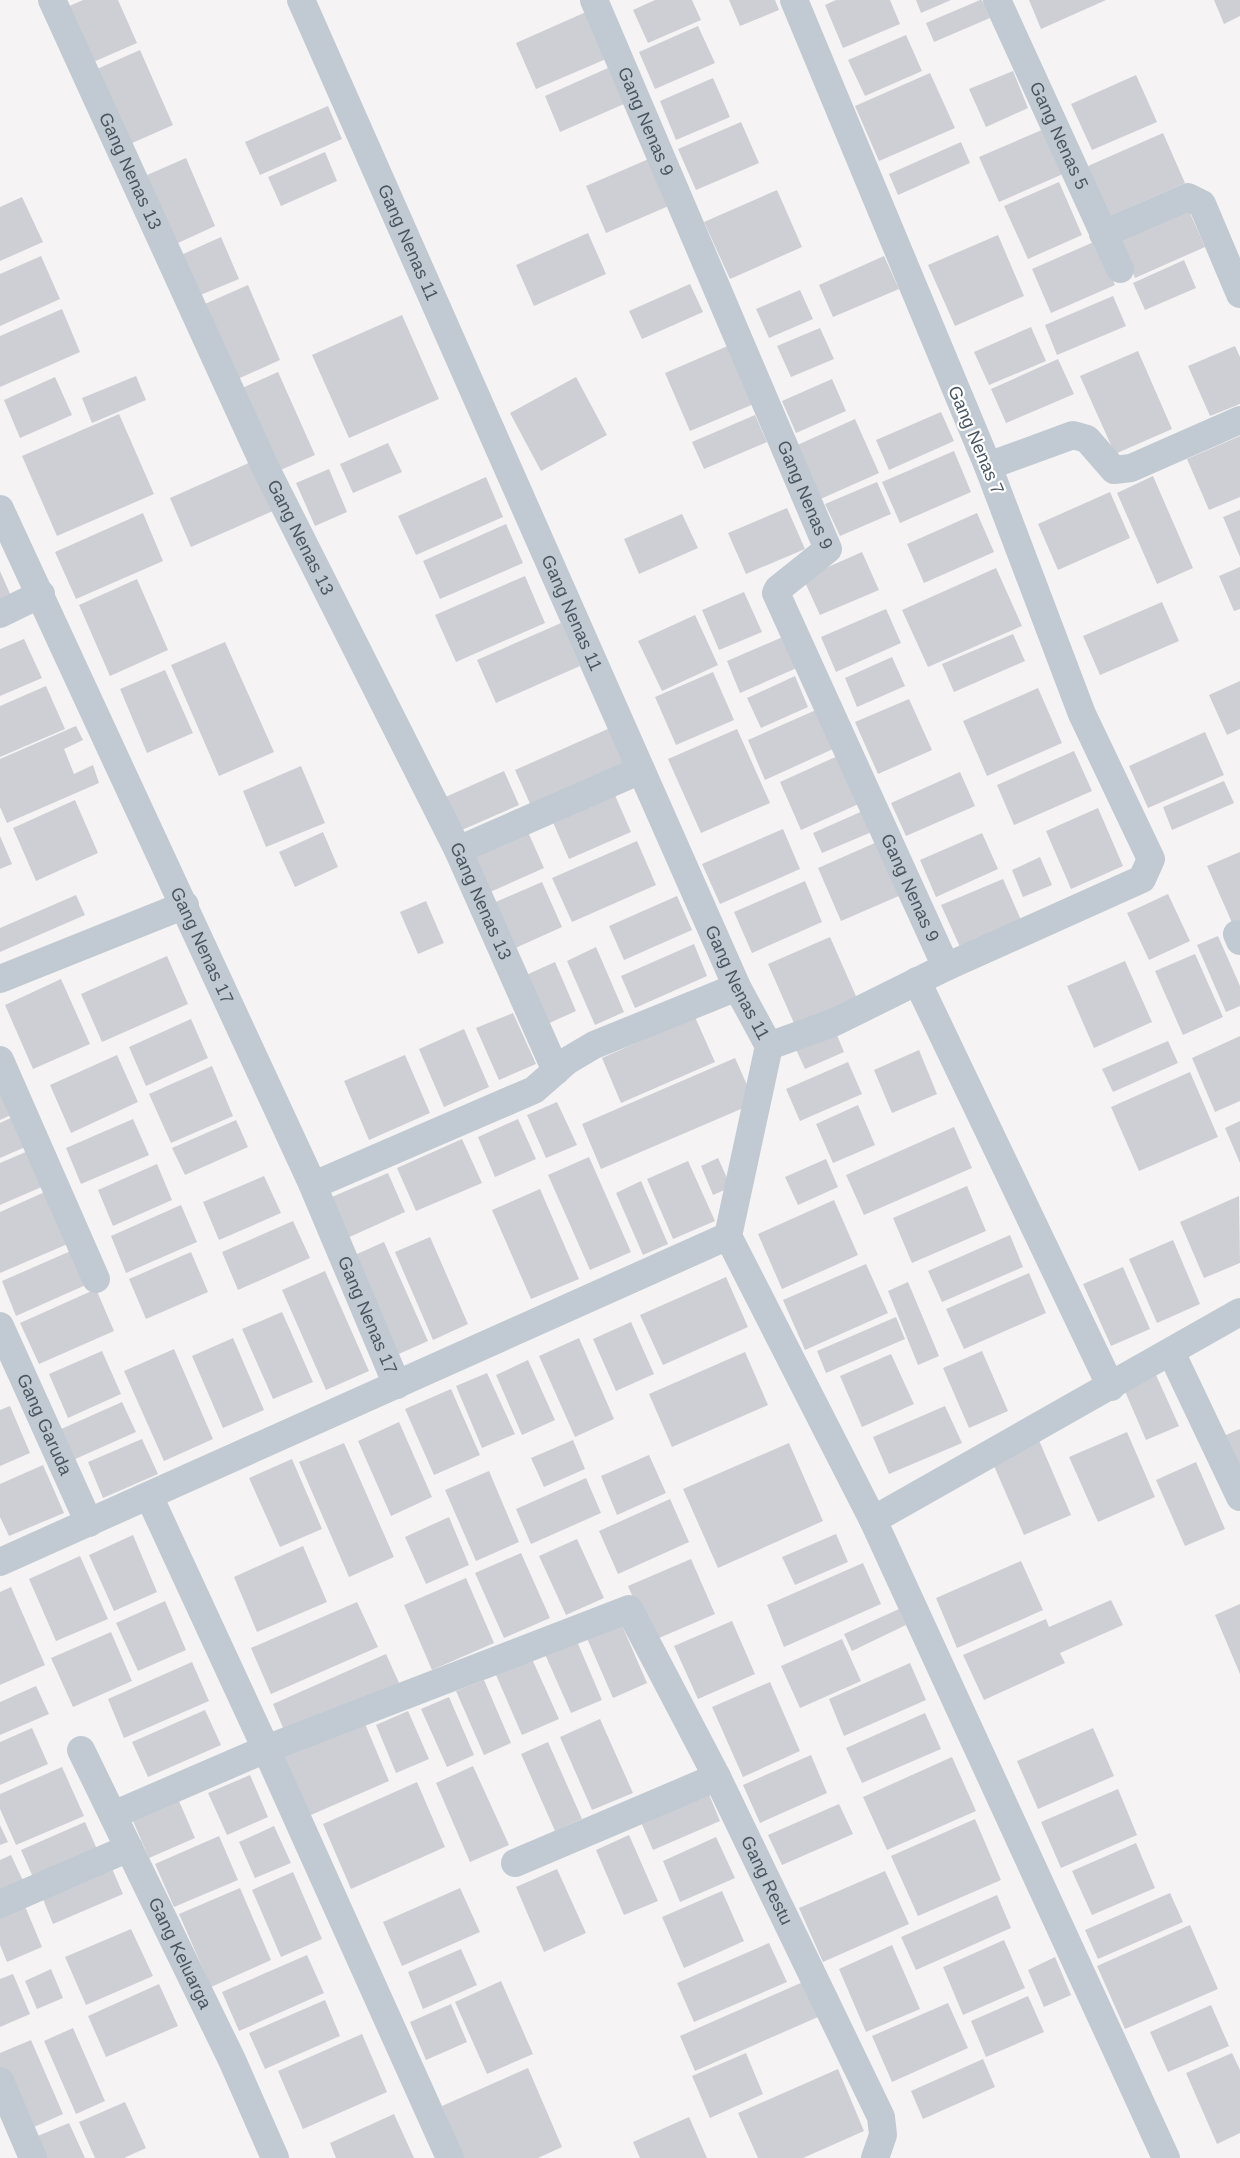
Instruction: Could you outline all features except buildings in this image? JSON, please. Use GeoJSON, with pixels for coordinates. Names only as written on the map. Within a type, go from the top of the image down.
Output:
{"type":"FeatureCollection","features":[{"type":"Feature","properties":{"kind":"street","name":"Gang Nenas 13"},"geometry":{"type":"LineString","coordinates":[[52,0],[268,471],[458,850],[556,1071]]}},
{"type":"Feature","properties":{"kind":"street","name":"Gang Nenas 11"},"geometry":{"type":"LineString","coordinates":[[302,0],[737,987],[769,1046],[728,1236]]}},
{"type":"Feature","properties":{"kind":"street","name":"Gang Nenas 9"},"geometry":{"type":"LineString","coordinates":[[594,0],[827,548],[826,552],[778,589],[776,593],[946,967]]}},
{"type":"Feature","properties":{"kind":"street","name":"Gang Nenas 7"},"geometry":{"type":"LineString","coordinates":[[794,0],[988,466],[1082,714],[1151,859],[1142,878],[946,967]]}},
{"type":"Feature","properties":{"kind":"street","name":"Gang Nenas 5"},"geometry":{"type":"LineString","coordinates":[[997,0],[1120,270]]}},
{"type":"Feature","properties":{"kind":"street"},"geometry":{"type":"LineString","coordinates":[[1104,234],[1188,197],[1202,204],[1240,294]]}},
{"type":"Feature","properties":{"kind":"street"},"geometry":{"type":"LineString","coordinates":[[988,466],[1073,434],[1087,439],[1114,470],[1131,468],[1240,420]]}},
{"type":"Feature","properties":{"kind":"street","name":"Gang Nenas 17"},"geometry":{"type":"LineString","coordinates":[[0,509],[314,1186],[397,1385]]}},
{"type":"Feature","properties":{"kind":"street"},"geometry":{"type":"LineString","coordinates":[[0,614],[41,594]]}},
{"type":"Feature","properties":{"kind":"street"},"geometry":{"type":"LineString","coordinates":[[458,850],[641,770]]}},
{"type":"Feature","properties":{"kind":"street"},"geometry":{"type":"LineString","coordinates":[[0,979],[185,905]]}},
{"type":"Feature","properties":{"kind":"street"},"geometry":{"type":"LineString","coordinates":[[769,1046],[834,1022],[946,967]]}},
{"type":"Feature","properties":{"kind":"street"},"geometry":{"type":"LineString","coordinates":[[917,982],[1112,1386]]}},
{"type":"Feature","properties":{"kind":"street"},"geometry":{"type":"LineString","coordinates":[[314,1186],[534,1090],[580,1052],[594,1045],[737,987]]}},
{"type":"Feature","properties":{"kind":"street"},"geometry":{"type":"LineString","coordinates":[[0,1060],[96,1279]]}},
{"type":"Feature","properties":{"kind":"street"},"geometry":{"type":"LineString","coordinates":[[0,1562],[728,1236],[873,1520],[1166,2158]]}},
{"type":"Feature","properties":{"kind":"street"},"geometry":{"type":"LineString","coordinates":[[873,1520],[1240,1312]]}},
{"type":"Feature","properties":{"kind":"street","name":"Gang Garuda"},"geometry":{"type":"LineString","coordinates":[[0,1326],[89,1523]]}},
{"type":"Feature","properties":{"kind":"street"},"geometry":{"type":"LineString","coordinates":[[1172,1352],[1240,1497]]}},
{"type":"Feature","properties":{"kind":"street"},"geometry":{"type":"LineString","coordinates":[[149,1496],[266,1749],[450,2158]]}},
{"type":"Feature","properties":{"kind":"street","name":"Gang Restu"},"geometry":{"type":"LineString","coordinates":[[266,1749],[627,1609],[632,1612],[717,1777],[881,2117],[883,2134],[875,2158]]}},
{"type":"Feature","properties":{"kind":"street"},"geometry":{"type":"LineString","coordinates":[[113,1815],[266,1749]]}},
{"type":"Feature","properties":{"kind":"street","name":"Gang Keluarga"},"geometry":{"type":"LineString","coordinates":[[81,1750],[232,2060],[276,2158]]}},
{"type":"Feature","properties":{"kind":"street"},"geometry":{"type":"LineString","coordinates":[[515,1863],[717,1777]]}},
{"type":"Feature","properties":{"kind":"street"},"geometry":{"type":"LineString","coordinates":[[0,1904],[129,1848]]}},
{"type":"Feature","properties":{"kind":"street"},"geometry":{"type":"LineString","coordinates":[[0,2082],[33,2158]]}}]}
